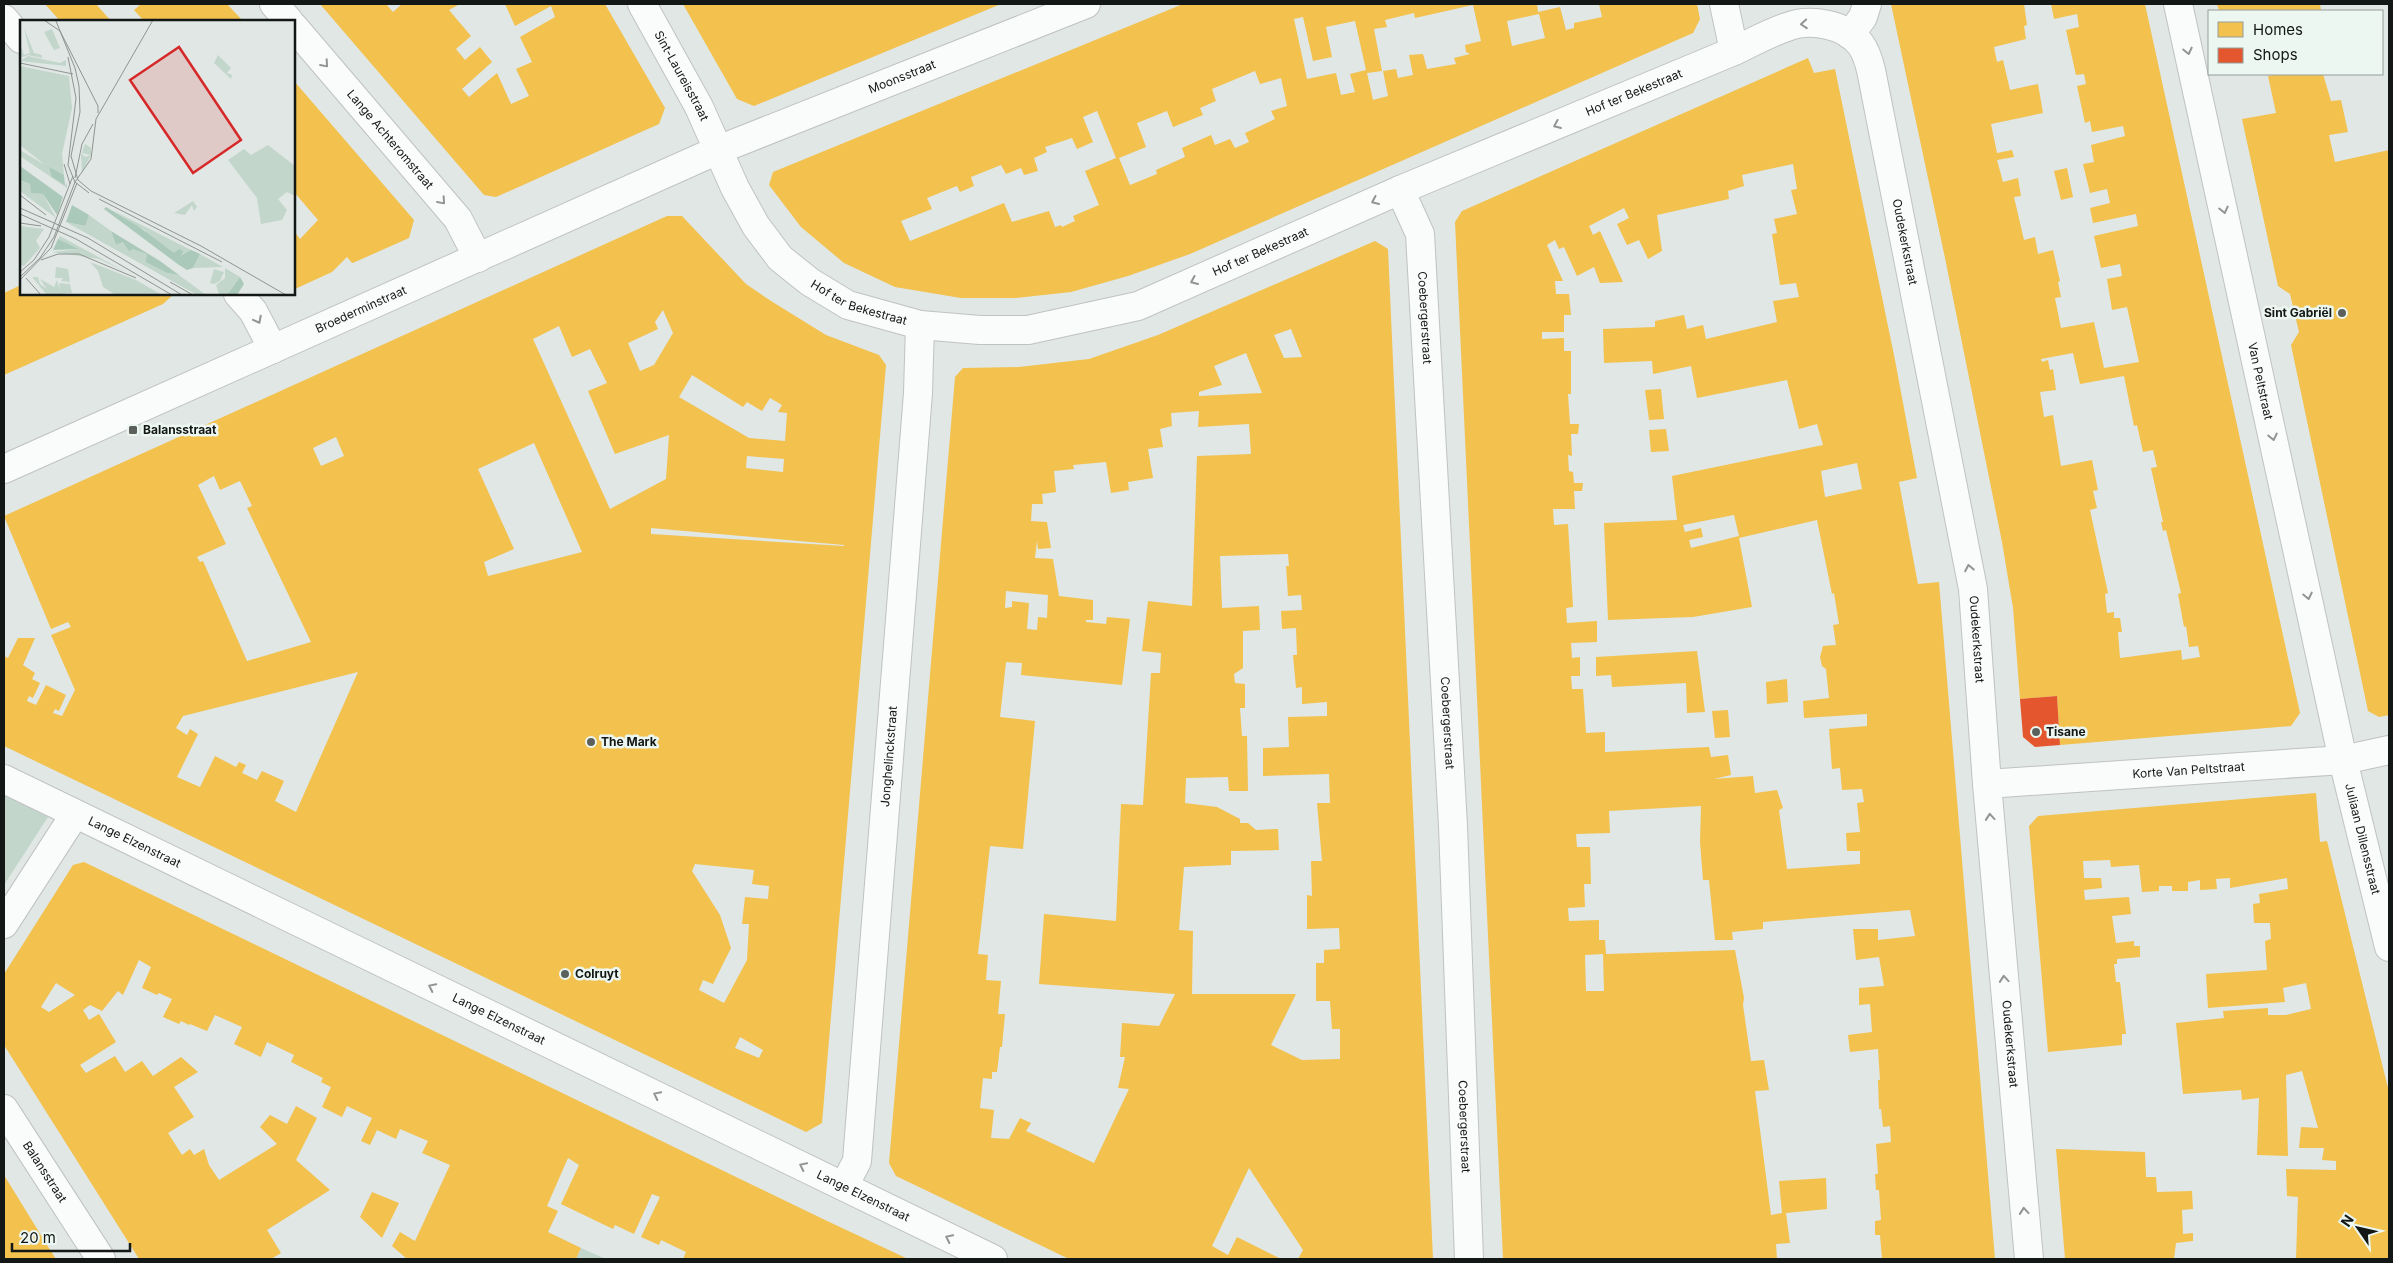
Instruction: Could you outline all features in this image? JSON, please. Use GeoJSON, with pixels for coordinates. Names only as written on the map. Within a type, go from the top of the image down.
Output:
{"type":"FeatureCollection","features":[{"type":"Feature","properties":{"kind":"street"},"geometry":{"type":"LineString","coordinates":[[274,4],[288,20]]}},
{"type":"Feature","properties":{"kind":"street","name":"Sint-Laureisstraat"},"geometry":{"type":"LineString","coordinates":[[642,4],[699,107],[718,150]]}},
{"type":"Feature","properties":{"kind":"street","name":"Moonsstraat"},"geometry":{"type":"LineString","coordinates":[[718,150],[1008,37],[1086,4]]}},
{"type":"Feature","properties":{"kind":"street"},"geometry":{"type":"LineString","coordinates":[[1724,4],[1734,51]]}},
{"type":"Feature","properties":{"kind":"street"},"geometry":{"type":"LineString","coordinates":[[1850,35],[1863,17],[1867,4]]}},
{"type":"Feature","properties":{"kind":"street","name":"Van Peltstraat"},"geometry":{"type":"LineString","coordinates":[[2178,4],[2343,760]]}},
{"type":"Feature","properties":{"kind":"street"},"geometry":{"type":"LineString","coordinates":[[4,19],[20,38]]}},
{"type":"Feature","properties":{"kind":"street","name":"Hof ter Bekestraat"},"geometry":{"type":"LineString","coordinates":[[718,150],[756,226],[780,258],[810,282],[848,305],[920,325],[980,330],[1028,330],[1138,306],[1400,190],[1734,51],[1788,26],[1800,24],[1828,25],[1850,35]]}},
{"type":"Feature","properties":{"kind":"street","name":"Lange Achteromstraat"},"geometry":{"type":"LineString","coordinates":[[295,28],[458,219],[478,258]]}},
{"type":"Feature","properties":{"kind":"street","name":"Oudekerkstraat"},"geometry":{"type":"LineString","coordinates":[[1850,35],[1861,44],[1871,70],[1973,589],[1987,784],[2028,1259]]}},
{"type":"Feature","properties":{"kind":"street","name":"Broederminstraat"},"geometry":{"type":"LineString","coordinates":[[4,469],[718,150]]}},
{"type":"Feature","properties":{"kind":"street","name":"Coebergerstraat"},"geometry":{"type":"LineString","coordinates":[[1400,190],[1420,234],[1453,826],[1469,1259]]}},
{"type":"Feature","properties":{"kind":"street"},"geometry":{"type":"LineString","coordinates":[[239,295],[253,311],[273,349]]}},
{"type":"Feature","properties":{"kind":"street","name":"Jonghelinckstraat"},"geometry":{"type":"LineString","coordinates":[[844,1186],[857,1161],[858,1151],[918,393],[920,325]]}},
{"type":"Feature","properties":{"kind":"street","name":"Korte Van Peltstraat"},"geometry":{"type":"LineString","coordinates":[[1987,784],[2343,760],[2389,750]]}},
{"type":"Feature","properties":{"kind":"street","name":"Juliaan Dillensstraat"},"geometry":{"type":"LineString","coordinates":[[2343,760],[2389,947]]}},
{"type":"Feature","properties":{"kind":"street","name":"Lange Elzenstraat"},"geometry":{"type":"LineString","coordinates":[[4,779],[993,1259]]}},
{"type":"Feature","properties":{"kind":"street"},"geometry":{"type":"LineString","coordinates":[[4,924],[75,814]]}},
{"type":"Feature","properties":{"kind":"street","name":"Balansstraat"},"geometry":{"type":"LineString","coordinates":[[4,1110],[101,1259]]}},
{"type":"Feature","properties":{"kind":"green space"},"geometry":{"type":"Polygon","coordinates":[[[4,795],[48,817],[4,885],[4,795]]]}},
{"type":"Feature","properties":{"kind":"green space"},"geometry":{"type":"Polygon","coordinates":[[[581,1248],[606,1259],[576,1259],[581,1248]]]}},
{"type":"Feature","properties":{"kind":"building: Homes"},"geometry":{"type":"Polygon","coordinates":[[[45,4],[96,4],[110,20],[59,20],[45,4]]]}},
{"type":"Feature","properties":{"kind":"building: Homes"},"geometry":{"type":"Polygon","coordinates":[[[141,4],[227,4],[242,20],[143,20],[134,10],[141,4]]]}},
{"type":"Feature","properties":{"kind":"building: Homes"},"geometry":{"type":"Polygon","coordinates":[[[320,4],[386,4],[393,12],[402,4],[460,4],[449,10],[471,36],[456,49],[465,60],[480,47],[492,62],[462,89],[469,97],[497,73],[511,104],[529,96],[516,69],[532,62],[520,37],[555,17],[551,6],[515,26],[505,4],[605,4],[665,108],[659,124],[496,197],[484,195],[320,4]]]}},
{"type":"Feature","properties":{"kind":"building: Homes"},"geometry":{"type":"Polygon","coordinates":[[[683,4],[1001,4],[754,106],[737,99],[683,4]]]}},
{"type":"Feature","properties":{"kind":"building: Homes"},"geometry":{"type":"Polygon","coordinates":[[[1183,4],[1537,4],[1538,12],[1560,7],[1566,30],[1574,28],[1574,23],[1602,17],[1599,4],[1697,4],[1700,19],[1693,33],[1190,254],[1128,276],[1071,292],[1015,298],[961,298],[895,287],[844,263],[801,227],[769,185],[773,172],[1183,4]],[[1473,5],[1415,18],[1414,13],[1385,20],[1387,27],[1374,29],[1382,71],[1367,73],[1373,100],[1388,96],[1383,71],[1396,69],[1398,78],[1413,75],[1409,55],[1423,54],[1427,69],[1456,64],[1454,58],[1470,54],[1466,52],[1465,45],[1481,41],[1473,5]],[[1539,14],[1507,21],[1512,46],[1545,38],[1539,14]],[[1303,17],[1294,19],[1307,79],[1336,73],[1341,95],[1355,92],[1350,74],[1366,70],[1355,21],[1326,27],[1332,57],[1313,61],[1303,17]],[[1255,71],[1212,89],[1216,101],[1200,108],[1203,115],[1173,127],[1167,111],[1137,123],[1146,147],[1119,158],[1130,185],[1157,174],[1156,170],[1185,157],[1182,148],[1211,135],[1215,145],[1230,139],[1235,148],[1249,142],[1245,133],[1275,119],[1271,111],[1287,106],[1281,78],[1260,84],[1255,71]],[[1097,111],[1083,117],[1093,142],[1077,149],[1072,138],[1045,147],[1047,152],[1034,158],[1038,171],[1024,175],[1021,168],[1006,174],[1001,165],[971,177],[974,186],[960,192],[957,186],[927,198],[932,209],[901,221],[910,241],[1004,203],[1012,222],[1049,211],[1055,227],[1061,225],[1062,227],[1075,221],[1073,216],[1099,205],[1085,171],[1116,158],[1097,111]]]}},
{"type":"Feature","properties":{"kind":"building: Homes"},"geometry":{"type":"Polygon","coordinates":[[[1891,4],[2024,4],[2027,25],[2024,26],[2026,39],[1994,47],[1997,62],[2003,60],[2010,90],[2038,84],[2043,113],[1991,124],[1997,153],[2012,150],[2014,157],[1997,160],[2003,182],[2018,178],[2021,196],[2014,197],[2024,240],[2035,237],[2038,254],[2053,250],[2060,281],[2058,282],[2061,297],[2055,298],[2061,328],[2094,322],[2104,368],[2139,362],[2127,307],[2112,310],[2107,279],[2122,276],[2120,264],[2101,268],[2094,236],[2138,226],[2136,214],[2093,223],[2090,208],[2110,203],[2107,189],[2090,193],[2083,164],[2094,162],[2091,145],[2125,136],[2123,126],[2092,132],[2090,121],[2085,123],[2077,86],[2086,84],[2084,74],[2076,75],[2066,30],[2079,27],[2077,14],[2054,19],[2051,4],[2145,4],[2300,713],[2291,726],[2060,745],[2057,696],[2020,699],[2013,608],[2002,542],[1945,258],[1891,4]],[[2073,353],[2041,359],[2042,362],[2048,360],[2050,370],[2053,369],[2056,390],[2040,392],[2044,417],[2053,415],[2061,466],[2092,460],[2098,490],[2093,491],[2097,508],[2090,510],[2108,593],[2105,594],[2107,613],[2114,612],[2114,618],[2120,618],[2122,632],[2118,632],[2120,658],[2181,650],[2182,660],[2200,657],[2198,646],[2189,647],[2186,626],[2184,627],[2178,594],[2181,593],[2166,530],[2163,531],[2161,522],[2163,522],[2151,468],[2157,467],[2153,450],[2143,452],[2137,425],[2134,426],[2124,376],[2080,384],[2073,353]]]}},
{"type":"Feature","properties":{"kind":"building: Homes"},"geometry":{"type":"Polygon","coordinates":[[[2217,4],[2320,4],[2321,10],[2219,10],[2217,4]]]}},
{"type":"Feature","properties":{"kind":"building: Homes"},"geometry":{"type":"Polygon","coordinates":[[[1808,58],[1814,73],[1835,69],[1895,360],[1917,478],[1899,482],[1918,584],[1939,582],[1995,1259],[1882,1259],[1880,1235],[1875,1235],[1875,1221],[1881,1220],[1879,1190],[1876,1190],[1875,1174],[1878,1174],[1876,1144],[1891,1142],[1890,1126],[1883,1127],[1881,1109],[1879,1109],[1878,1049],[1850,1052],[1848,1035],[1872,1032],[1870,1004],[1859,1005],[1859,988],[1884,986],[1879,957],[1856,960],[1853,929],[1878,929],[1878,940],[1915,936],[1910,910],[1763,922],[1763,929],[1732,932],[1733,940],[1715,940],[1709,880],[1703,880],[1700,842],[1701,806],[1609,811],[1610,833],[1576,834],[1577,847],[1590,847],[1591,884],[1584,884],[1585,907],[1568,908],[1569,921],[1599,920],[1599,940],[1605,940],[1606,954],[1735,950],[1744,998],[1743,1005],[1751,1061],[1764,1060],[1769,1090],[1755,1091],[1771,1215],[1782,1213],[1779,1181],[1826,1178],[1827,1209],[1786,1213],[1790,1243],[1776,1244],[1777,1259],[1503,1259],[1455,222],[1462,211],[1808,58]],[[1793,164],[1742,175],[1744,186],[1728,191],[1729,199],[1657,215],[1662,251],[1648,259],[1639,240],[1627,245],[1617,224],[1629,218],[1624,208],[1589,226],[1593,235],[1600,231],[1623,282],[1600,283],[1594,267],[1577,276],[1564,247],[1559,249],[1555,240],[1547,245],[1563,281],[1555,281],[1556,294],[1569,294],[1571,315],[1564,315],[1564,332],[1542,332],[1542,339],[1564,338],[1564,351],[1571,351],[1571,394],[1568,394],[1570,424],[1579,424],[1578,434],[1571,434],[1572,456],[1568,455],[1569,471],[1573,472],[1574,483],[1583,483],[1582,491],[1574,491],[1575,509],[1553,509],[1554,525],[1568,524],[1573,607],[1566,608],[1567,623],[1597,621],[1597,642],[1571,643],[1572,658],[1580,657],[1580,676],[1571,676],[1572,689],[1583,689],[1586,733],[1605,732],[1605,752],[1709,747],[1711,757],[1728,755],[1731,775],[1714,779],[1753,776],[1755,793],[1777,790],[1783,808],[1779,810],[1787,869],[1860,864],[1860,851],[1847,851],[1846,833],[1860,832],[1857,803],[1864,802],[1862,789],[1842,790],[1840,768],[1832,769],[1829,729],[1867,726],[1867,714],[1804,718],[1803,701],[1829,698],[1826,669],[1822,666],[1820,657],[1823,646],[1836,645],[1833,625],[1839,624],[1834,593],[1832,594],[1817,520],[1739,538],[1752,607],[1693,617],[1608,620],[1604,523],[1677,520],[1672,476],[1823,445],[1817,424],[1799,429],[1787,380],[1697,398],[1691,366],[1653,374],[1652,361],[1604,363],[1603,329],[1655,327],[1655,321],[1684,315],[1687,329],[1703,325],[1706,339],[1777,322],[1773,301],[1799,297],[1796,283],[1780,285],[1772,234],[1777,233],[1774,219],[1797,214],[1791,190],[1797,189],[1793,164]],[[1857,463],[1821,471],[1825,497],[1862,489],[1857,463]],[[1734,515],[1683,525],[1685,532],[1701,528],[1703,537],[1689,540],[1691,548],[1739,536],[1734,515]],[[1603,954],[1585,955],[1586,991],[1604,991],[1603,954]]]}},
{"type":"Feature","properties":{"kind":"building: Homes","name":"Sint Gabriël"},"geometry":{"type":"Polygon","coordinates":[[[2323,75],[2331,101],[2341,100],[2348,132],[2329,135],[2335,162],[2389,150],[2389,715],[2379,717],[2368,711],[2291,345],[2299,332],[2290,294],[2278,286],[2242,119],[2276,113],[2268,76],[2323,75]]]}},
{"type":"Feature","properties":{"kind":"building: Homes"},"geometry":{"type":"Polygon","coordinates":[[[295,82],[414,220],[409,238],[352,263],[347,257],[332,272],[295,289],[295,232],[300,239],[318,220],[295,193],[295,82]]]}},
{"type":"Feature","properties":{"kind":"building: Homes"},"geometry":{"type":"Polygon","coordinates":[[[2067,168],[2073,197],[2061,200],[2054,171],[2067,168]]]}},
{"type":"Feature","properties":{"kind":"building: Homes"},"geometry":{"type":"Polygon","coordinates":[[[667,216],[682,216],[746,284],[771,301],[826,335],[879,355],[886,365],[822,1123],[806,1132],[4,746],[4,656],[8,658],[18,638],[35,638],[23,665],[35,673],[32,679],[40,683],[33,698],[29,696],[27,701],[36,705],[46,685],[66,695],[59,711],[55,709],[53,713],[62,716],[75,690],[51,635],[71,627],[68,622],[51,629],[4,516],[667,216]],[[663,310],[655,322],[658,329],[628,343],[640,371],[654,365],[673,333],[663,310]],[[559,326],[533,339],[610,509],[666,479],[669,435],[615,454],[588,391],[607,383],[590,349],[572,357],[559,326]],[[692,375],[679,397],[749,438],[785,441],[787,413],[778,412],[782,405],[770,398],[762,411],[747,402],[743,407],[692,375]],[[336,437],[313,448],[321,466],[344,456],[336,437]],[[534,443],[478,469],[514,549],[484,562],[488,576],[582,552],[534,443]],[[747,456],[746,468],[783,472],[784,459],[747,456]],[[214,476],[198,485],[226,544],[197,557],[200,562],[203,561],[247,661],[311,642],[247,508],[252,506],[240,481],[220,490],[214,476]],[[651,528],[651,534],[844,545],[651,528]],[[358,672],[183,716],[176,728],[187,735],[190,729],[198,734],[177,777],[200,787],[215,756],[236,767],[239,762],[246,765],[242,773],[257,780],[262,771],[284,781],[275,801],[296,812],[358,672]],[[695,864],[692,871],[720,915],[731,948],[713,984],[703,980],[699,990],[724,1003],[747,960],[749,924],[742,924],[745,897],[768,899],[769,886],[752,884],[754,870],[695,864]],[[740,1037],[735,1048],[759,1058],[763,1050],[740,1037]]]}},
{"type":"Feature","properties":{"kind":"building: Homes"},"geometry":{"type":"Polygon","coordinates":[[[1375,241],[1388,249],[1433,1259],[1298,1259],[1303,1250],[1249,1168],[1212,1246],[1228,1255],[1237,1237],[1281,1259],[1069,1259],[896,1176],[889,1163],[955,377],[963,368],[1019,367],[1089,359],[1158,335],[1375,241]],[[1291,329],[1274,335],[1284,358],[1302,357],[1291,329]],[[1246,353],[1214,366],[1222,385],[1199,392],[1199,396],[1262,393],[1246,353]],[[1199,411],[1171,413],[1172,426],[1160,429],[1163,447],[1148,449],[1153,478],[1128,482],[1129,490],[1111,493],[1106,462],[1073,465],[1074,469],[1054,471],[1056,492],[1042,494],[1043,504],[1032,504],[1031,521],[1047,522],[1051,548],[1038,549],[1037,541],[1035,558],[1053,559],[1059,596],[1093,600],[1093,620],[1086,620],[1086,622],[1106,624],[1107,617],[1130,619],[1122,685],[1021,675],[1022,663],[1006,662],[1000,717],[1035,721],[1023,849],[990,846],[978,954],[988,955],[986,980],[1001,981],[998,1014],[1005,1014],[1002,1047],[1000,1047],[997,1072],[992,1072],[992,1079],[983,1078],[980,1108],[994,1110],[991,1138],[1009,1139],[1020,1118],[1031,1123],[1026,1131],[1094,1163],[1129,1089],[1118,1088],[1125,1057],[1120,1057],[1122,1023],[1159,1026],[1175,994],[1039,984],[1044,914],[1116,921],[1121,804],[1143,805],[1151,673],[1160,673],[1161,653],[1142,651],[1148,601],[1192,606],[1197,456],[1251,454],[1249,424],[1198,427],[1199,411]],[[1288,554],[1220,556],[1222,608],[1259,606],[1260,630],[1243,631],[1243,668],[1234,674],[1235,683],[1245,684],[1245,708],[1240,708],[1242,736],[1247,736],[1248,791],[1229,791],[1228,777],[1186,778],[1185,803],[1217,807],[1240,819],[1240,823],[1248,823],[1256,830],[1278,829],[1279,850],[1231,851],[1231,865],[1184,867],[1179,930],[1193,931],[1192,994],[1296,994],[1271,1045],[1302,1060],[1340,1059],[1340,1029],[1332,1029],[1330,1001],[1316,1001],[1316,963],[1324,963],[1324,950],[1340,949],[1339,928],[1307,929],[1307,895],[1312,896],[1311,861],[1322,861],[1317,803],[1330,803],[1329,774],[1263,776],[1263,748],[1289,747],[1288,717],[1327,716],[1327,702],[1302,704],[1302,687],[1296,688],[1293,655],[1297,655],[1296,628],[1282,629],[1281,611],[1302,610],[1301,595],[1288,596],[1286,566],[1289,566],[1288,554]],[[1006,591],[1005,608],[1012,607],[1012,601],[1029,603],[1027,629],[1037,630],[1038,617],[1047,618],[1048,595],[1006,591]]]}},
{"type":"Feature","properties":{"kind":"building: Homes"},"geometry":{"type":"Polygon","coordinates":[[[20,285],[20,295],[173,295],[163,304],[4,375],[4,293],[20,285]]]}},
{"type":"Feature","properties":{"kind":"building: Homes"},"geometry":{"type":"Polygon","coordinates":[[[1661,389],[1664,419],[1649,420],[1645,390],[1661,389]]]}},
{"type":"Feature","properties":{"kind":"building: Homes"},"geometry":{"type":"Polygon","coordinates":[[[1666,429],[1669,451],[1651,452],[1649,430],[1666,429]]]}},
{"type":"Feature","properties":{"kind":"building: Homes"},"geometry":{"type":"Polygon","coordinates":[[[1697,651],[1705,712],[1687,713],[1686,683],[1612,687],[1611,675],[1596,676],[1596,657],[1697,651]]]}},
{"type":"Feature","properties":{"kind":"building: Homes"},"geometry":{"type":"Polygon","coordinates":[[[1787,679],[1788,702],[1767,704],[1766,682],[1787,679]]]}},
{"type":"Feature","properties":{"kind":"building: Homes"},"geometry":{"type":"Polygon","coordinates":[[[1728,710],[1730,737],[1715,738],[1712,711],[1728,710]]]}},
{"type":"Feature","properties":{"kind":"building: Homes"},"geometry":{"type":"Polygon","coordinates":[[[2316,793],[2320,842],[2327,841],[2389,1092],[2389,1259],[2296,1259],[2298,1197],[2287,1196],[2286,1169],[2336,1170],[2336,1161],[2322,1160],[2324,1148],[2299,1148],[2301,1127],[2318,1128],[2302,1071],[2286,1075],[2288,1156],[2257,1155],[2259,1098],[2242,1100],[2241,1090],[2183,1094],[2176,1023],[2224,1018],[2223,1011],[2268,1008],[2268,1015],[2286,1015],[2311,1009],[2306,983],[2283,988],[2285,1002],[2208,1008],[2206,974],[2267,970],[2265,941],[2271,939],[2270,923],[2254,923],[2253,904],[2260,903],[2259,894],[2288,889],[2287,878],[2230,888],[2230,878],[2216,879],[2217,889],[2200,890],[2200,880],[2188,882],[2188,891],[2172,891],[2172,886],[2159,886],[2159,891],[2142,892],[2139,865],[2111,867],[2110,860],[2083,861],[2084,878],[2101,878],[2102,888],[2084,890],[2085,900],[2129,897],[2131,914],[2112,916],[2116,943],[2134,941],[2134,946],[2140,946],[2140,957],[2117,959],[2117,964],[2114,964],[2116,982],[2120,982],[2126,1034],[2122,1034],[2122,1045],[2048,1052],[2029,826],[2038,816],[2316,793]]]}},
{"type":"Feature","properties":{"kind":"building: Homes"},"geometry":{"type":"Polygon","coordinates":[[[84,862],[908,1259],[683,1259],[686,1252],[661,1240],[659,1245],[641,1237],[660,1197],[652,1194],[634,1234],[615,1225],[613,1229],[561,1204],[579,1165],[568,1158],[547,1206],[558,1211],[548,1232],[581,1248],[576,1259],[407,1259],[392,1246],[400,1232],[415,1241],[450,1165],[422,1153],[428,1141],[400,1129],[396,1139],[377,1130],[370,1145],[361,1141],[372,1118],[347,1106],[342,1117],[322,1107],[331,1087],[321,1082],[323,1078],[291,1062],[294,1055],[267,1042],[261,1057],[234,1044],[242,1027],[215,1015],[207,1031],[181,1021],[179,1024],[163,1017],[172,999],[142,988],[151,967],[139,960],[123,995],[118,991],[102,1011],[90,1005],[83,1010],[89,1020],[99,1014],[116,1042],[80,1065],[86,1073],[115,1056],[125,1072],[142,1061],[153,1076],[181,1057],[198,1072],[174,1087],[194,1117],[168,1133],[182,1155],[190,1149],[194,1155],[204,1149],[209,1165],[219,1180],[277,1144],[260,1127],[270,1115],[287,1124],[296,1106],[317,1118],[296,1160],[330,1190],[267,1230],[281,1253],[271,1259],[139,1259],[4,1045],[4,974],[73,865],[84,862]],[[56,983],[41,1007],[49,1012],[75,995],[56,983]]]}},
{"type":"Feature","properties":{"kind":"building: Homes"},"geometry":{"type":"Polygon","coordinates":[[[2056,1149],[2145,1152],[2146,1177],[2156,1177],[2157,1192],[2192,1191],[2193,1209],[2182,1210],[2183,1234],[2193,1233],[2193,1241],[2176,1243],[2174,1259],[2065,1259],[2056,1149]]]}},
{"type":"Feature","properties":{"kind":"building: Homes"},"geometry":{"type":"Polygon","coordinates":[[[4,1175],[47,1245],[56,1259],[4,1259],[4,1175]]]}},
{"type":"Feature","properties":{"kind":"building: Homes"},"geometry":{"type":"Polygon","coordinates":[[[372,1192],[399,1203],[382,1238],[360,1217],[372,1192]]]}},
{"type":"Feature","properties":{"kind":"building: Shops"},"geometry":{"type":"Polygon","coordinates":[[[2057,696],[2060,745],[2035,747],[2023,737],[2020,699],[2057,696]]]}},
{"type":"Feature","properties":{"kind":"place","name":"Sint Gabriël"},"geometry":{"type":"Point","coordinates":[2342,313]}},
{"type":"Feature","properties":{"kind":"place","name":"Balansstraat"},"geometry":{"type":"Point","coordinates":[133,430]}},
{"type":"Feature","properties":{"kind":"place","name":"Tisane"},"geometry":{"type":"Point","coordinates":[2036,732]}},
{"type":"Feature","properties":{"kind":"place","name":"The Mark"},"geometry":{"type":"Point","coordinates":[591,742]}},
{"type":"Feature","properties":{"kind":"place","name":"Colruyt"},"geometry":{"type":"Point","coordinates":[565,974]}}]}
